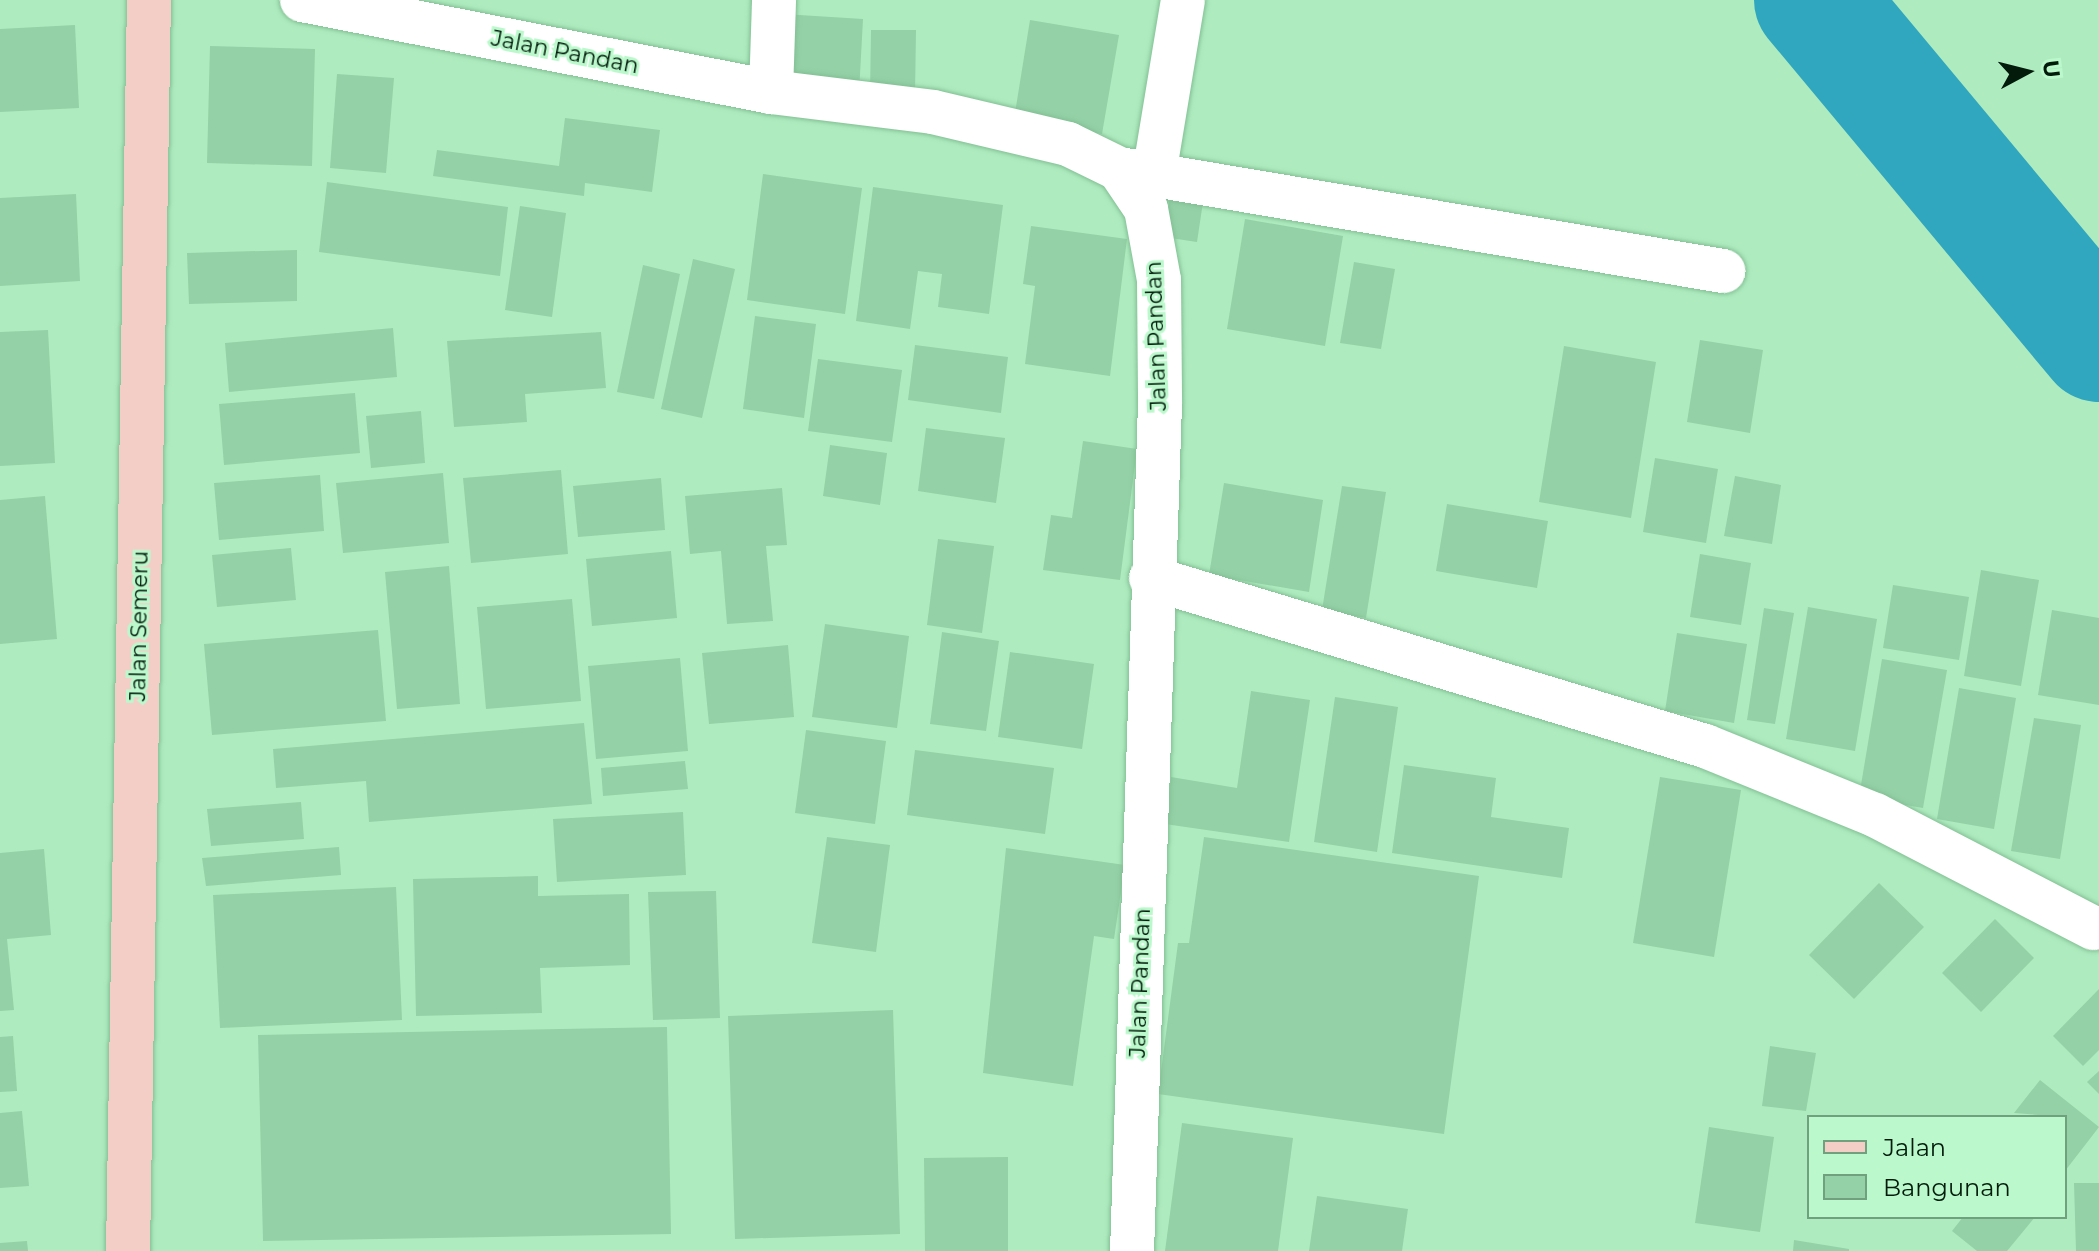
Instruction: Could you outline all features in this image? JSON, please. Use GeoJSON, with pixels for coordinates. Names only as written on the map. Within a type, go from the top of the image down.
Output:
{"type":"FeatureCollection","features":[{"type":"Feature","properties":{"kind":"main road","name":"Jalan Semeru"},"geometry":{"type":"LineString","coordinates":[[128,1251],[149,0]]}},
{"type":"Feature","properties":{"kind":"street","name":"Jalan Pandan"},"geometry":{"type":"LineString","coordinates":[[302,0],[771,92],[933,112],[1068,144],[1136,172],[1159,280],[1132,1251]]}},
{"type":"Feature","properties":{"kind":"street"},"geometry":{"type":"LineString","coordinates":[[771,92],[774,0]]}},
{"type":"Feature","properties":{"kind":"street"},"geometry":{"type":"LineString","coordinates":[[1183,0],[1136,172],[1723,271]]}},
{"type":"Feature","properties":{"kind":"street"},"geometry":{"type":"LineString","coordinates":[[1151,578],[1705,746],[1875,815],[2093,928]]}},
{"type":"Feature","properties":{"kind":"building"},"geometry":{"type":"Polygon","coordinates":[[[783,14],[863,19],[859,93],[779,88],[783,14]]]}},
{"type":"Feature","properties":{"kind":"building"},"geometry":{"type":"Polygon","coordinates":[[[1030,20],[1119,35],[1102,134],[1014,119],[1030,20]]]}},
{"type":"Feature","properties":{"kind":"building"},"geometry":{"type":"Polygon","coordinates":[[[75,25],[79,108],[0,112],[0,29],[75,25]]]}},
{"type":"Feature","properties":{"kind":"building"},"geometry":{"type":"Polygon","coordinates":[[[871,30],[916,30],[915,96],[870,95],[871,30]]]}},
{"type":"Feature","properties":{"kind":"building"},"geometry":{"type":"Polygon","coordinates":[[[210,46],[315,49],[312,166],[207,163],[210,46]]]}},
{"type":"Feature","properties":{"kind":"building"},"geometry":{"type":"Polygon","coordinates":[[[337,74],[394,78],[386,173],[330,168],[337,74]]]}},
{"type":"Feature","properties":{"kind":"building"},"geometry":{"type":"Polygon","coordinates":[[[565,118],[660,130],[652,192],[585,183],[584,196],[433,176],[437,150],[559,166],[565,118]]]}},
{"type":"Feature","properties":{"kind":"building"},"geometry":{"type":"Polygon","coordinates":[[[763,174],[862,188],[845,314],[747,300],[763,174]]]}},
{"type":"Feature","properties":{"kind":"building"},"geometry":{"type":"Polygon","coordinates":[[[327,182],[508,207],[500,276],[319,252],[327,182]]]}},
{"type":"Feature","properties":{"kind":"building"},"geometry":{"type":"Polygon","coordinates":[[[873,187],[1003,205],[989,314],[938,307],[942,274],[918,271],[910,329],[856,321],[873,187]]]}},
{"type":"Feature","properties":{"kind":"building"},"geometry":{"type":"Polygon","coordinates":[[[76,194],[80,281],[0,286],[0,198],[76,194]]]}},
{"type":"Feature","properties":{"kind":"building"},"geometry":{"type":"Polygon","coordinates":[[[1170,196],[1203,202],[1197,242],[1164,237],[1170,196]]]}},
{"type":"Feature","properties":{"kind":"building"},"geometry":{"type":"Polygon","coordinates":[[[520,206],[566,213],[552,317],[505,310],[520,206]]]}},
{"type":"Feature","properties":{"kind":"building"},"geometry":{"type":"Polygon","coordinates":[[[1245,219],[1343,236],[1325,346],[1227,329],[1245,219]]]}},
{"type":"Feature","properties":{"kind":"building"},"geometry":{"type":"Polygon","coordinates":[[[1031,226],[1127,239],[1110,376],[1025,364],[1035,286],[1023,284],[1031,226]]]}},
{"type":"Feature","properties":{"kind":"building"},"geometry":{"type":"Polygon","coordinates":[[[297,250],[297,301],[189,304],[187,253],[297,250]]]}},
{"type":"Feature","properties":{"kind":"building"},"geometry":{"type":"Polygon","coordinates":[[[693,259],[735,269],[702,418],[661,409],[693,259]]]}},
{"type":"Feature","properties":{"kind":"building"},"geometry":{"type":"Polygon","coordinates":[[[1354,262],[1395,269],[1381,349],[1340,343],[1354,262]]]}},
{"type":"Feature","properties":{"kind":"building"},"geometry":{"type":"Polygon","coordinates":[[[643,265],[680,274],[654,399],[617,392],[643,265]]]}},
{"type":"Feature","properties":{"kind":"building"},"geometry":{"type":"Polygon","coordinates":[[[755,316],[816,324],[804,418],[743,409],[755,316]]]}},
{"type":"Feature","properties":{"kind":"building"},"geometry":{"type":"Polygon","coordinates":[[[393,328],[397,377],[229,392],[225,343],[393,328]]]}},
{"type":"Feature","properties":{"kind":"building"},"geometry":{"type":"Polygon","coordinates":[[[48,330],[55,463],[0,466],[0,332],[48,330]]]}},
{"type":"Feature","properties":{"kind":"building"},"geometry":{"type":"Polygon","coordinates":[[[601,332],[606,388],[525,394],[527,422],[454,427],[447,341],[601,332]]]}},
{"type":"Feature","properties":{"kind":"building"},"geometry":{"type":"Polygon","coordinates":[[[1700,340],[1763,350],[1750,433],[1687,422],[1700,340]]]}},
{"type":"Feature","properties":{"kind":"building"},"geometry":{"type":"Polygon","coordinates":[[[915,345],[1008,357],[1001,413],[908,400],[915,345]]]}},
{"type":"Feature","properties":{"kind":"building"},"geometry":{"type":"Polygon","coordinates":[[[1564,346],[1656,362],[1631,518],[1539,502],[1564,346]]]}},
{"type":"Feature","properties":{"kind":"building"},"geometry":{"type":"Polygon","coordinates":[[[818,359],[902,370],[892,442],[808,431],[818,359]]]}},
{"type":"Feature","properties":{"kind":"building"},"geometry":{"type":"Polygon","coordinates":[[[355,393],[360,453],[224,465],[219,404],[355,393]]]}},
{"type":"Feature","properties":{"kind":"building"},"geometry":{"type":"Polygon","coordinates":[[[421,411],[425,463],[371,468],[366,416],[421,411]]]}},
{"type":"Feature","properties":{"kind":"building"},"geometry":{"type":"Polygon","coordinates":[[[926,428],[1005,438],[996,503],[918,491],[926,428]]]}},
{"type":"Feature","properties":{"kind":"building"},"geometry":{"type":"Polygon","coordinates":[[[1083,441],[1137,449],[1120,580],[1043,570],[1051,515],[1072,518],[1083,441]]]}},
{"type":"Feature","properties":{"kind":"building"},"geometry":{"type":"Polygon","coordinates":[[[830,445],[887,453],[880,505],[823,496],[830,445]]]}},
{"type":"Feature","properties":{"kind":"building"},"geometry":{"type":"Polygon","coordinates":[[[1655,458],[1718,469],[1706,543],[1643,532],[1655,458]]]}},
{"type":"Feature","properties":{"kind":"building"},"geometry":{"type":"Polygon","coordinates":[[[561,470],[568,554],[471,563],[463,478],[561,470]]]}},
{"type":"Feature","properties":{"kind":"building"},"geometry":{"type":"Polygon","coordinates":[[[443,473],[449,543],[343,553],[336,483],[443,473]]]}},
{"type":"Feature","properties":{"kind":"building"},"geometry":{"type":"Polygon","coordinates":[[[320,475],[324,531],[219,540],[214,483],[320,475]]]}},
{"type":"Feature","properties":{"kind":"building"},"geometry":{"type":"Polygon","coordinates":[[[1735,476],[1781,485],[1772,544],[1724,536],[1735,476]]]}},
{"type":"Feature","properties":{"kind":"building"},"geometry":{"type":"Polygon","coordinates":[[[661,478],[665,530],[578,537],[573,486],[661,478]]]}},
{"type":"Feature","properties":{"kind":"building"},"geometry":{"type":"Polygon","coordinates":[[[1224,483],[1323,500],[1309,592],[1209,575],[1224,483]]]}},
{"type":"Feature","properties":{"kind":"building"},"geometry":{"type":"Polygon","coordinates":[[[1342,486],[1386,492],[1366,618],[1322,610],[1342,486]]]}},
{"type":"Feature","properties":{"kind":"building"},"geometry":{"type":"Polygon","coordinates":[[[782,488],[787,545],[766,546],[773,621],[727,624],[721,551],[690,554],[685,496],[782,488]]]}},
{"type":"Feature","properties":{"kind":"building"},"geometry":{"type":"Polygon","coordinates":[[[45,496],[57,639],[0,644],[0,500],[45,496]]]}},
{"type":"Feature","properties":{"kind":"building"},"geometry":{"type":"Polygon","coordinates":[[[1447,504],[1548,521],[1537,588],[1436,571],[1447,504]]]}},
{"type":"Feature","properties":{"kind":"building"},"geometry":{"type":"Polygon","coordinates":[[[938,539],[994,546],[982,633],[927,625],[938,539]]]}},
{"type":"Feature","properties":{"kind":"building"},"geometry":{"type":"Polygon","coordinates":[[[291,548],[296,600],[217,607],[212,555],[291,548]]]}},
{"type":"Feature","properties":{"kind":"building"},"geometry":{"type":"Polygon","coordinates":[[[671,551],[677,618],[592,626],[586,559],[671,551]]]}},
{"type":"Feature","properties":{"kind":"building"},"geometry":{"type":"Polygon","coordinates":[[[1700,554],[1751,563],[1741,625],[1690,617],[1700,554]]]}},
{"type":"Feature","properties":{"kind":"building"},"geometry":{"type":"Polygon","coordinates":[[[449,566],[460,704],[397,709],[385,572],[449,566]]]}},
{"type":"Feature","properties":{"kind":"building"},"geometry":{"type":"Polygon","coordinates":[[[1981,570],[2039,580],[2021,686],[1964,676],[1981,570]]]}},
{"type":"Feature","properties":{"kind":"building"},"geometry":{"type":"Polygon","coordinates":[[[1893,585],[1969,597],[1959,660],[1883,648],[1893,585]]]}},
{"type":"Feature","properties":{"kind":"building"},"geometry":{"type":"Polygon","coordinates":[[[572,599],[581,701],[486,709],[477,607],[572,599]]]}},
{"type":"Feature","properties":{"kind":"building"},"geometry":{"type":"Polygon","coordinates":[[[1808,607],[1877,619],[1855,751],[1786,739],[1808,607]]]}},
{"type":"Feature","properties":{"kind":"building"},"geometry":{"type":"Polygon","coordinates":[[[1764,608],[1794,613],[1775,724],[1747,720],[1764,608]]]}},
{"type":"Feature","properties":{"kind":"building"},"geometry":{"type":"Polygon","coordinates":[[[2052,610],[2099,618],[2099,705],[2038,695],[2052,610]]]}},
{"type":"Feature","properties":{"kind":"building"},"geometry":{"type":"Polygon","coordinates":[[[825,624],[909,636],[897,728],[812,717],[825,624]]]}},
{"type":"Feature","properties":{"kind":"building"},"geometry":{"type":"Polygon","coordinates":[[[378,630],[386,721],[212,735],[204,644],[378,630]]]}},
{"type":"Feature","properties":{"kind":"building"},"geometry":{"type":"Polygon","coordinates":[[[942,632],[999,641],[986,731],[930,724],[942,632]]]}},
{"type":"Feature","properties":{"kind":"building"},"geometry":{"type":"Polygon","coordinates":[[[1677,633],[1747,644],[1734,723],[1665,711],[1677,633]]]}},
{"type":"Feature","properties":{"kind":"building"},"geometry":{"type":"Polygon","coordinates":[[[788,645],[794,717],[709,724],[702,653],[788,645]]]}},
{"type":"Feature","properties":{"kind":"building"},"geometry":{"type":"Polygon","coordinates":[[[1010,652],[1094,664],[1082,749],[998,737],[1010,652]]]}},
{"type":"Feature","properties":{"kind":"building"},"geometry":{"type":"Polygon","coordinates":[[[680,658],[688,751],[596,759],[588,666],[680,658]]]}},
{"type":"Feature","properties":{"kind":"building"},"geometry":{"type":"Polygon","coordinates":[[[1882,659],[1947,670],[1923,808],[1859,797],[1882,659]]]}},
{"type":"Feature","properties":{"kind":"building"},"geometry":{"type":"Polygon","coordinates":[[[1959,688],[2016,698],[1994,829],[1937,819],[1959,688]]]}},
{"type":"Feature","properties":{"kind":"building"},"geometry":{"type":"Polygon","coordinates":[[[1251,691],[1310,700],[1289,842],[1165,824],[1171,777],[1237,788],[1251,691]]]}},
{"type":"Feature","properties":{"kind":"building"},"geometry":{"type":"Polygon","coordinates":[[[1335,697],[1398,707],[1377,852],[1314,842],[1335,697]]]}},
{"type":"Feature","properties":{"kind":"building"},"geometry":{"type":"Polygon","coordinates":[[[2034,718],[2081,725],[2060,859],[2011,851],[2034,718]]]}},
{"type":"Feature","properties":{"kind":"building"},"geometry":{"type":"Polygon","coordinates":[[[584,723],[592,804],[369,822],[366,781],[276,788],[273,749],[584,723]]]}},
{"type":"Feature","properties":{"kind":"building"},"geometry":{"type":"Polygon","coordinates":[[[806,730],[886,741],[875,824],[795,813],[806,730]]]}},
{"type":"Feature","properties":{"kind":"building"},"geometry":{"type":"Polygon","coordinates":[[[915,750],[1054,768],[1045,834],[907,815],[915,750]]]}},
{"type":"Feature","properties":{"kind":"building"},"geometry":{"type":"Polygon","coordinates":[[[685,761],[688,789],[603,796],[601,768],[685,761]]]}},
{"type":"Feature","properties":{"kind":"building"},"geometry":{"type":"Polygon","coordinates":[[[1404,765],[1496,778],[1491,817],[1569,828],[1562,878],[1392,853],[1404,765]]]}},
{"type":"Feature","properties":{"kind":"building"},"geometry":{"type":"Polygon","coordinates":[[[1660,777],[1741,790],[1714,957],[1633,943],[1660,777]]]}},
{"type":"Feature","properties":{"kind":"building"},"geometry":{"type":"Polygon","coordinates":[[[301,802],[304,839],[211,846],[207,809],[301,802]]]}},
{"type":"Feature","properties":{"kind":"building"},"geometry":{"type":"Polygon","coordinates":[[[683,812],[686,875],[557,882],[553,819],[683,812]]]}},
{"type":"Feature","properties":{"kind":"building"},"geometry":{"type":"Polygon","coordinates":[[[827,837],[890,845],[876,952],[812,943],[827,837]]]}},
{"type":"Feature","properties":{"kind":"building"},"geometry":{"type":"Polygon","coordinates":[[[1204,837],[1479,876],[1444,1134],[1158,1094],[1178,943],[1189,943],[1204,837]]]}},
{"type":"Feature","properties":{"kind":"building"},"geometry":{"type":"Polygon","coordinates":[[[339,847],[341,875],[206,886],[202,858],[339,847]]]}},
{"type":"Feature","properties":{"kind":"building"},"geometry":{"type":"Polygon","coordinates":[[[1006,848],[1125,865],[1114,939],[1094,936],[1073,1086],[983,1073],[1006,848]]]}},
{"type":"Feature","properties":{"kind":"building"},"geometry":{"type":"Polygon","coordinates":[[[44,849],[51,935],[7,939],[14,1010],[0,1011],[0,853],[44,849]]]}},
{"type":"Feature","properties":{"kind":"building"},"geometry":{"type":"Polygon","coordinates":[[[538,876],[538,896],[629,894],[630,965],[540,968],[542,1013],[416,1016],[413,879],[538,876]]]}},
{"type":"Feature","properties":{"kind":"building"},"geometry":{"type":"Polygon","coordinates":[[[1879,883],[1924,927],[1854,999],[1809,955],[1879,883]]]}},
{"type":"Feature","properties":{"kind":"building"},"geometry":{"type":"Polygon","coordinates":[[[396,887],[402,1020],[220,1028],[213,895],[396,887]]]}},
{"type":"Feature","properties":{"kind":"building"},"geometry":{"type":"Polygon","coordinates":[[[716,891],[720,1018],[653,1020],[648,892],[716,891]]]}},
{"type":"Feature","properties":{"kind":"building"},"geometry":{"type":"Polygon","coordinates":[[[1995,919],[2034,958],[1981,1012],[1942,973],[1995,919]]]}},
{"type":"Feature","properties":{"kind":"building"},"geometry":{"type":"Polygon","coordinates":[[[2099,989],[2099,1050],[2083,1066],[2053,1036],[2099,989]]]}},
{"type":"Feature","properties":{"kind":"building"},"geometry":{"type":"Polygon","coordinates":[[[893,1010],[900,1234],[735,1239],[728,1016],[893,1010]]]}},
{"type":"Feature","properties":{"kind":"building"},"geometry":{"type":"Polygon","coordinates":[[[667,1027],[671,1234],[263,1241],[258,1035],[667,1027]]]}},
{"type":"Feature","properties":{"kind":"building"},"geometry":{"type":"Polygon","coordinates":[[[13,1036],[17,1091],[0,1092],[0,1037],[13,1036]]]}},
{"type":"Feature","properties":{"kind":"building"},"geometry":{"type":"Polygon","coordinates":[[[1770,1046],[1816,1053],[1806,1111],[1762,1106],[1770,1046]]]}},
{"type":"Feature","properties":{"kind":"building"},"geometry":{"type":"Polygon","coordinates":[[[2099,1071],[2099,1094],[2087,1082],[2099,1071]]]}},
{"type":"Feature","properties":{"kind":"building"},"geometry":{"type":"Polygon","coordinates":[[[2040,1080],[2099,1127],[2067,1168],[2067,1115],[2014,1113],[2040,1080]]]}},
{"type":"Feature","properties":{"kind":"building"},"geometry":{"type":"Polygon","coordinates":[[[22,1111],[29,1186],[0,1188],[0,1113],[22,1111]]]}},
{"type":"Feature","properties":{"kind":"building"},"geometry":{"type":"Polygon","coordinates":[[[1182,1123],[1293,1138],[1278,1251],[1165,1251],[1182,1123]]]}},
{"type":"Feature","properties":{"kind":"building"},"geometry":{"type":"Polygon","coordinates":[[[1709,1127],[1774,1137],[1760,1232],[1695,1223],[1709,1127]]]}},
{"type":"Feature","properties":{"kind":"building"},"geometry":{"type":"Polygon","coordinates":[[[1008,1157],[1008,1251],[925,1251],[924,1158],[1008,1157]]]}},
{"type":"Feature","properties":{"kind":"building"},"geometry":{"type":"Polygon","coordinates":[[[2074,1183],[2099,1183],[2099,1251],[2076,1251],[2074,1183]]]}},
{"type":"Feature","properties":{"kind":"building"},"geometry":{"type":"Polygon","coordinates":[[[1317,1196],[1408,1209],[1402,1251],[1309,1251],[1317,1196]]]}},
{"type":"Feature","properties":{"kind":"building"},"geometry":{"type":"Polygon","coordinates":[[[1961,1219],[2033,1219],[2007,1251],[1977,1251],[1952,1231],[1961,1219]]]}},
{"type":"Feature","properties":{"kind":"building"},"geometry":{"type":"Polygon","coordinates":[[[1794,1240],[1849,1249],[1849,1251],[1793,1251],[1794,1240]]]}},
{"type":"Feature","properties":{"kind":"building"},"geometry":{"type":"Polygon","coordinates":[[[27,1241],[28,1251],[0,1251],[0,1243],[27,1241]]]}},
{"type":"Feature","properties":{"kind":"waterway"},"geometry":{"type":"LineString","coordinates":[[1814,0],[2099,342]]}}]}
